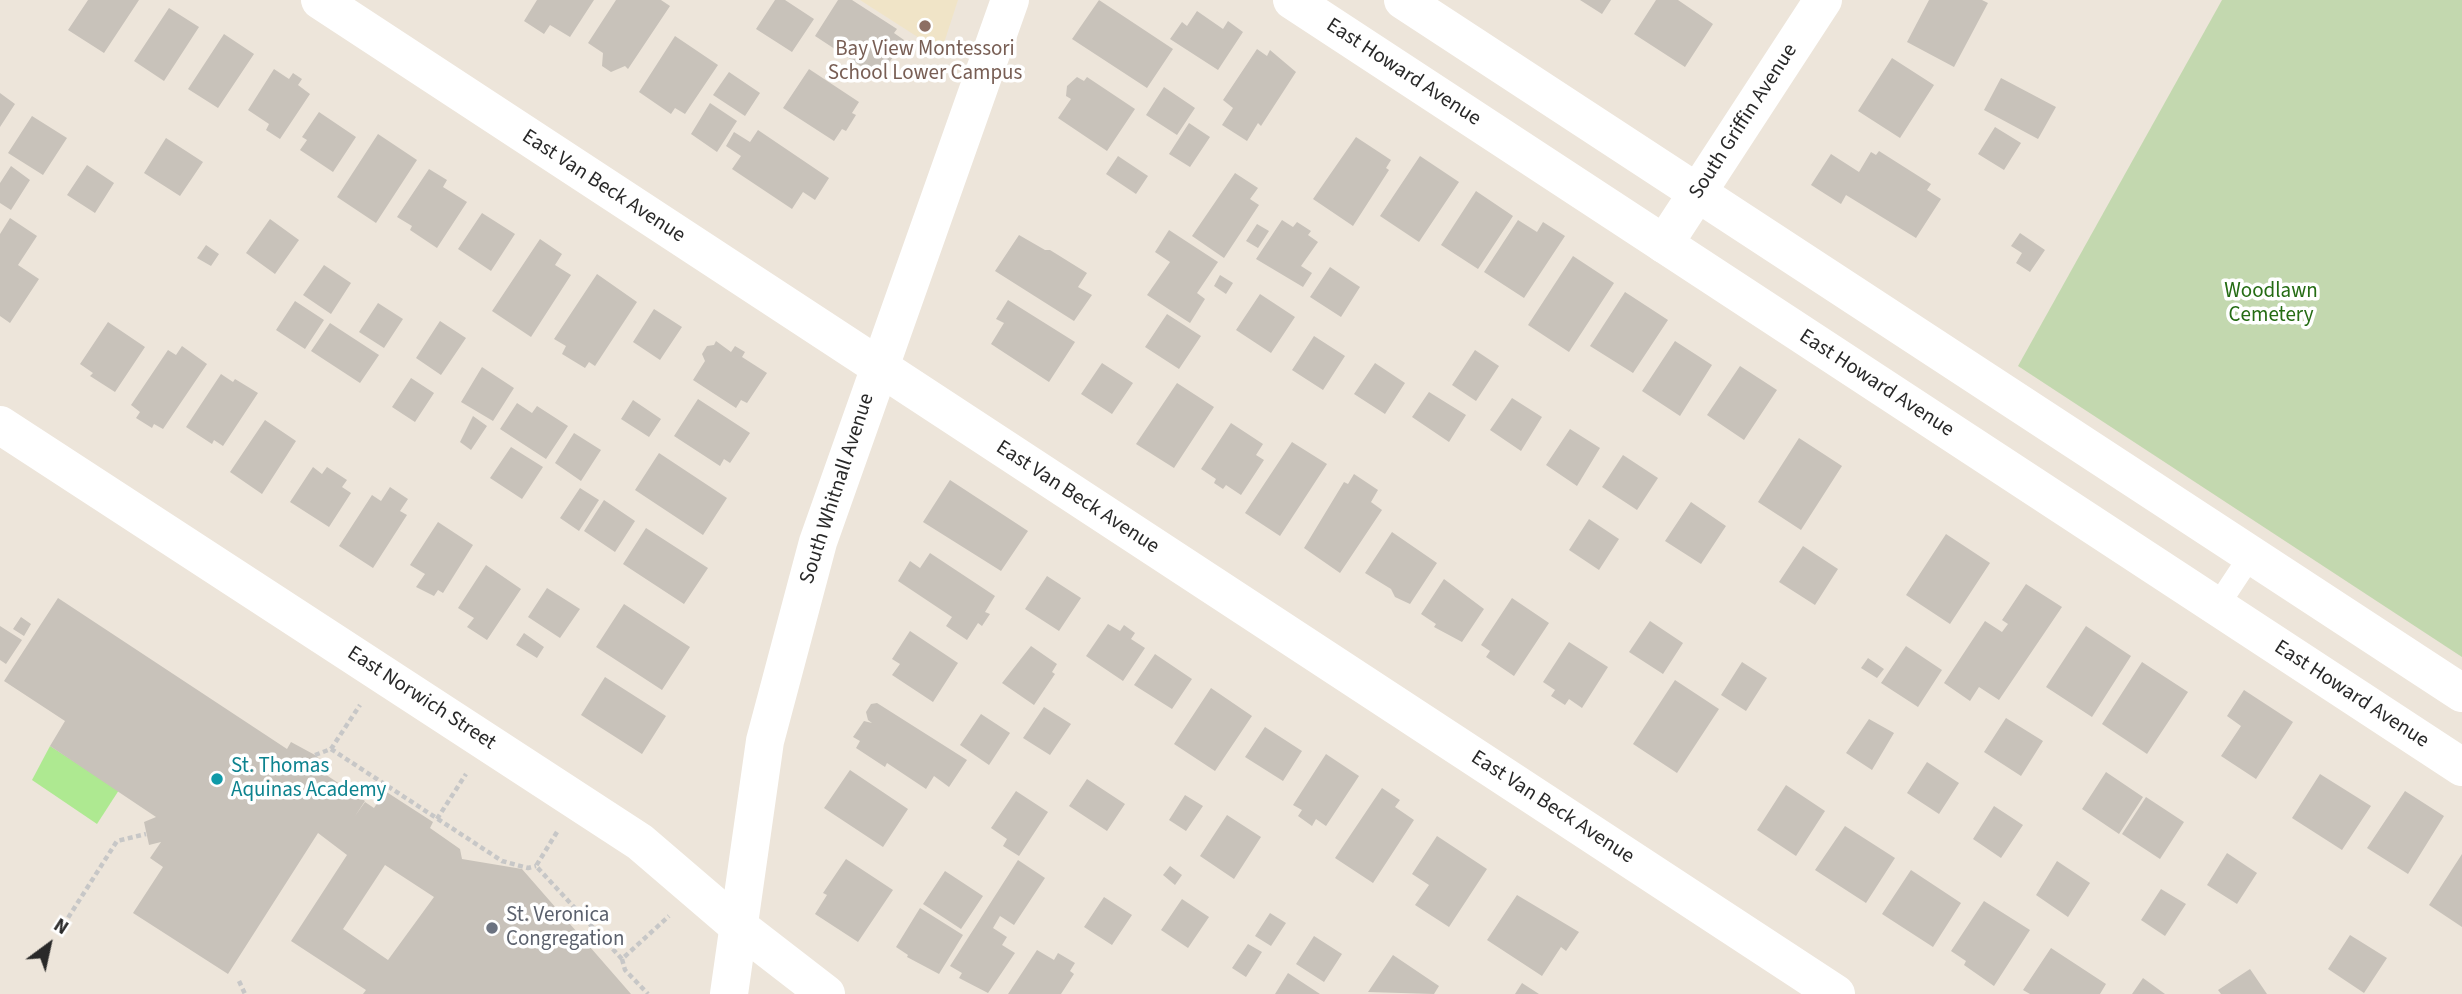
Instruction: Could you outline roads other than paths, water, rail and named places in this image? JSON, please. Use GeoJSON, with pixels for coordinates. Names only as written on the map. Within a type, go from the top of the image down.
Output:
{"type":"FeatureCollection","features":[{"type":"Feature","properties":{"kind":"street","name":"East Van Beck Avenue"},"geometry":{"type":"LineString","coordinates":[[320,0],[1836,994]]}},
{"type":"Feature","properties":{"kind":"street","name":"South Whitnall Avenue"},"geometry":{"type":"LineString","coordinates":[[729,994],[765,741],[818,542],[1010,0]]}},
{"type":"Feature","properties":{"kind":"street","name":"East Howard Avenue"},"geometry":{"type":"LineString","coordinates":[[1292,0],[2462,767]]}},
{"type":"Feature","properties":{"kind":"street"},"geometry":{"type":"LineString","coordinates":[[1403,0],[2462,693]]}},
{"type":"Feature","properties":{"kind":"street","name":"South Griffin Avenue"},"geometry":{"type":"LineString","coordinates":[[1664,244],[1823,0]]}},
{"type":"Feature","properties":{"kind":"street","name":"East Norwich Street"},"geometry":{"type":"LineString","coordinates":[[0,425],[640,842],[738,926],[826,994]]}},
{"type":"Feature","properties":{"kind":"lane"},"geometry":{"type":"LineString","coordinates":[[2216,608],[2251,555]]}},
{"type":"Feature","properties":{"kind":"place","name":"Bay View Montessori School Lower Campus"},"geometry":{"type":"Point","coordinates":[925,26]}},
{"type":"Feature","properties":{"kind":"place","name":"St. Thomas Aquinas Academy"},"geometry":{"type":"Point","coordinates":[217,779]}},
{"type":"Feature","properties":{"kind":"place","name":"St. Veronica Congregation"},"geometry":{"type":"Point","coordinates":[492,928]}},
{"type":"Feature","properties":{"kind":"park label","name":"Woodlawn Cemetery"},"geometry":{"type":"Point","coordinates":[2271,304]}}]}
